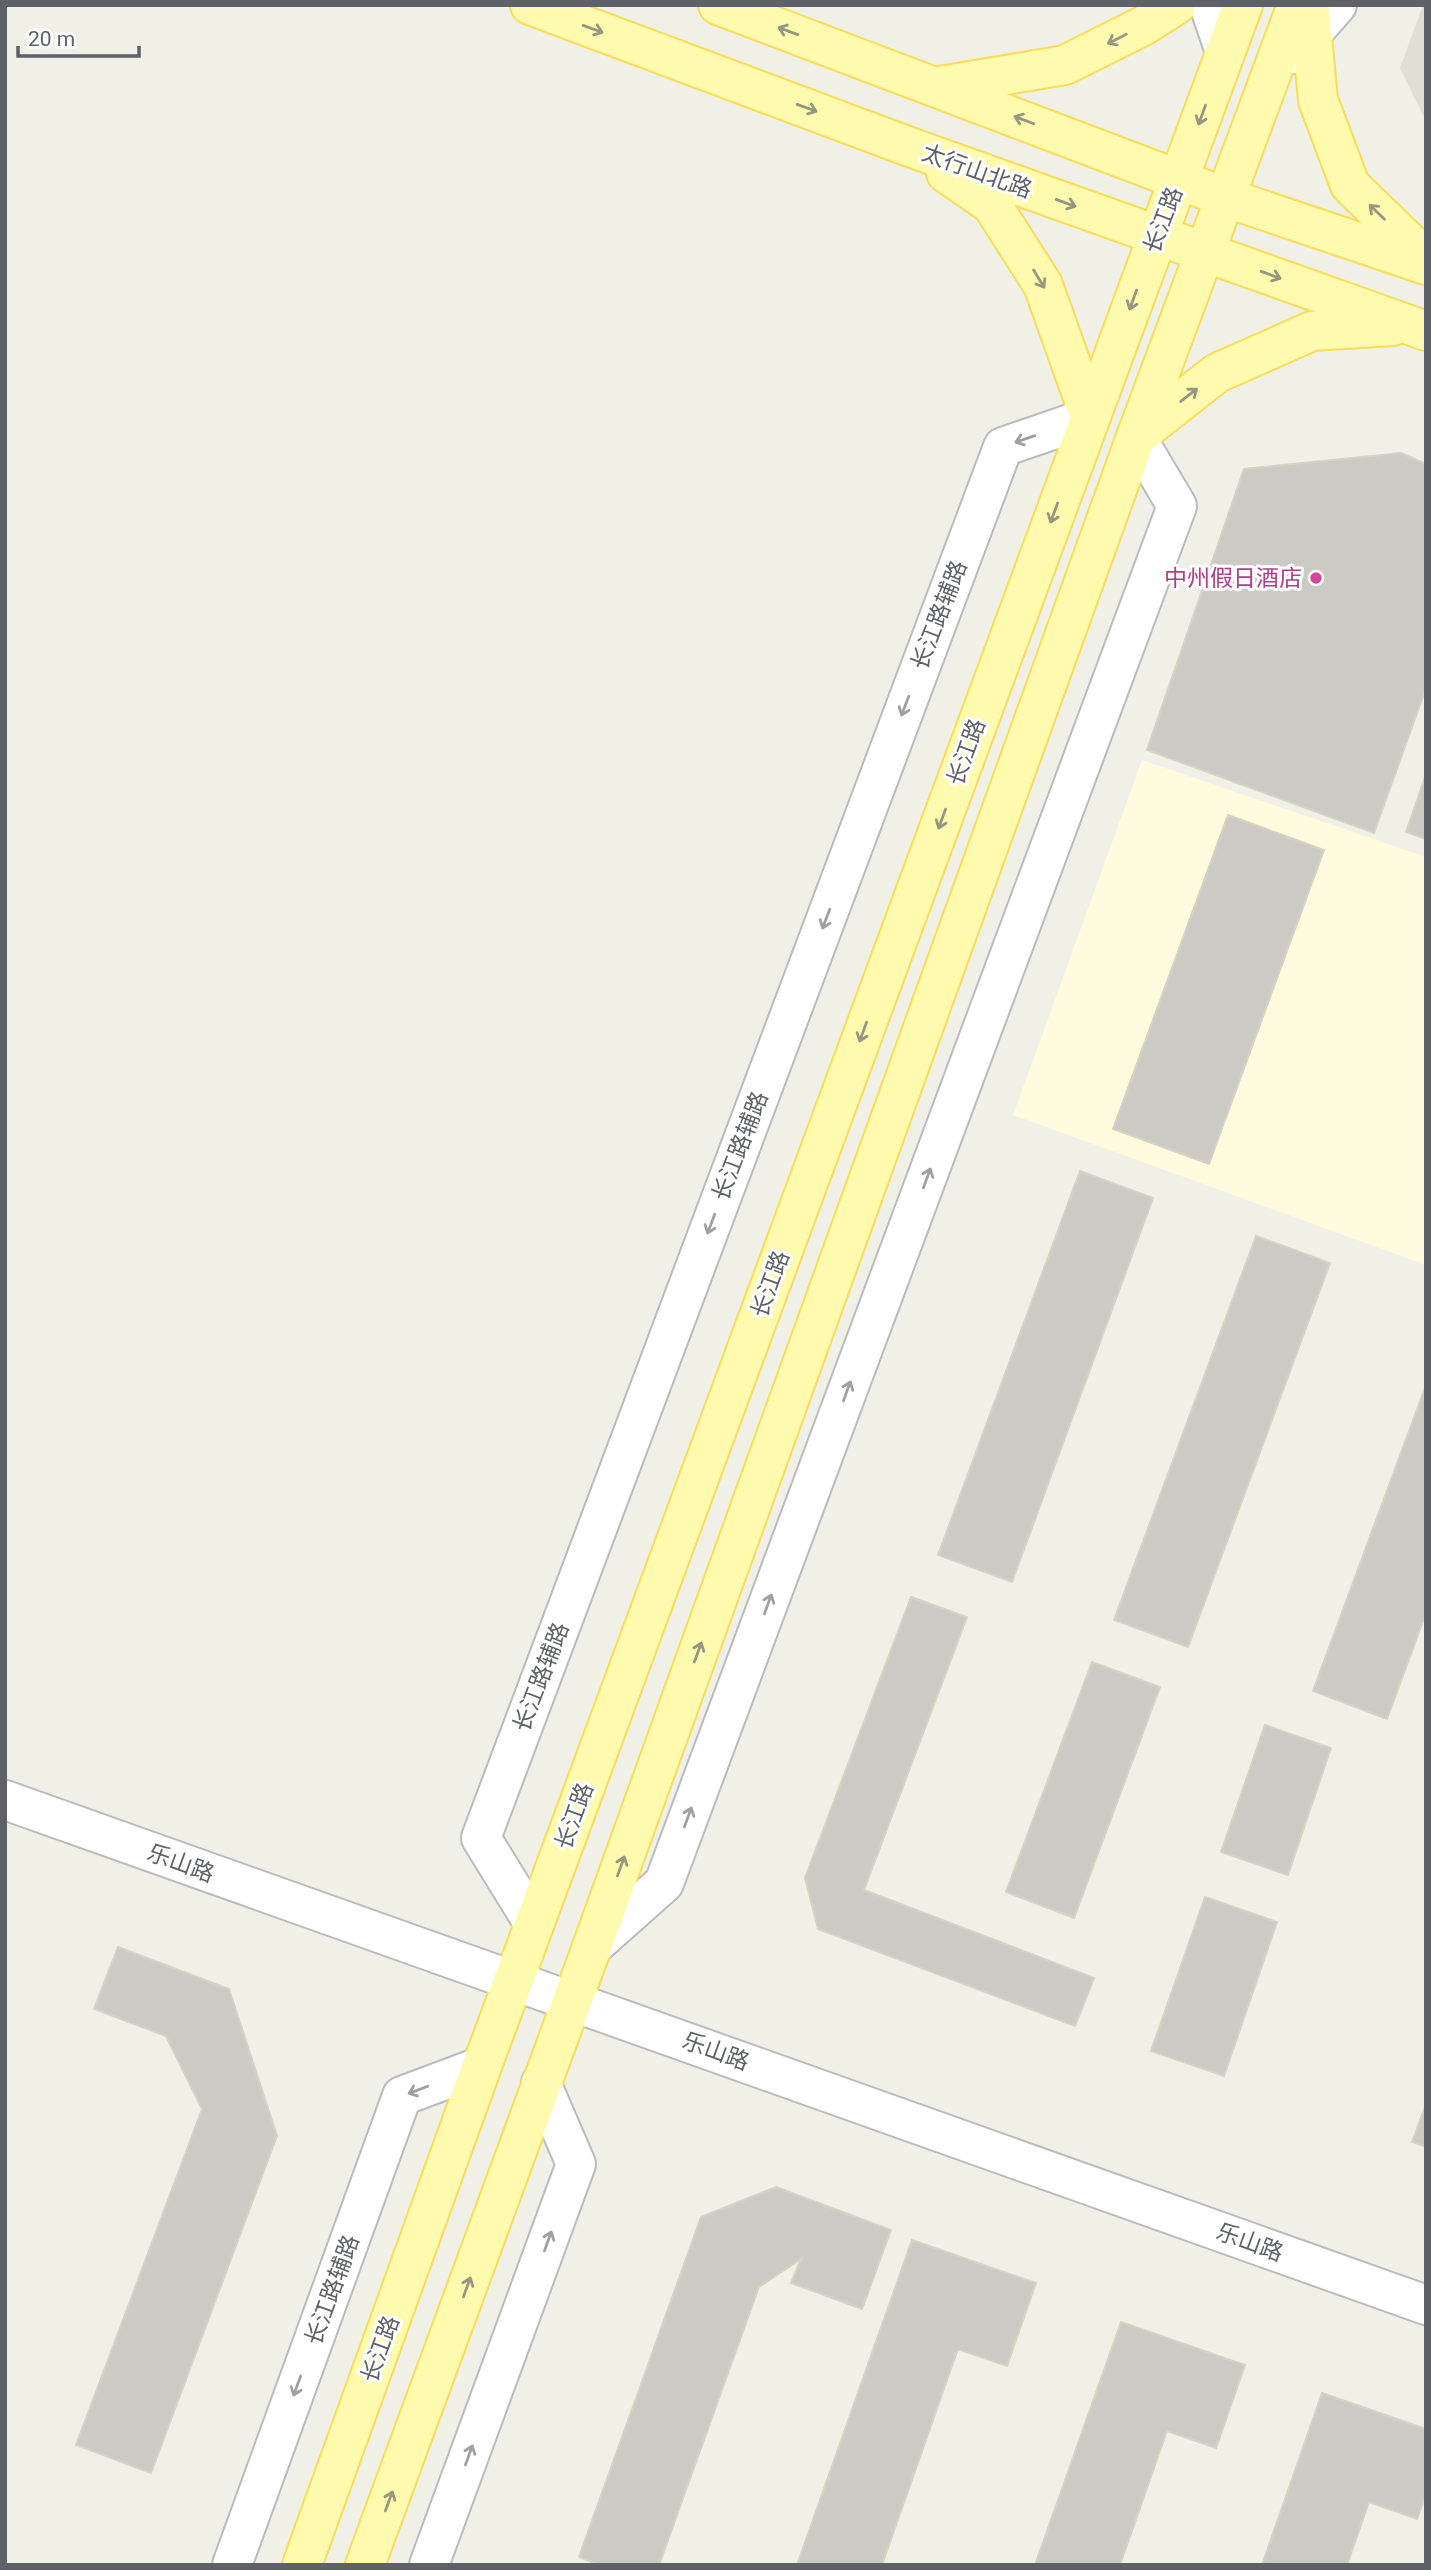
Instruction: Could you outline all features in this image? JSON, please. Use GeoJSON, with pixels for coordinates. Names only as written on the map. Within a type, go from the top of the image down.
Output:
{"type":"FeatureCollection","features":[{"type":"Feature","properties":{"kind":"main road","name":"太行山北路"},"geometry":{"type":"LineString","coordinates":[[530,5],[907,146],[1418,328]]}},
{"type":"Feature","properties":{"kind":"main road"},"geometry":{"type":"LineString","coordinates":[[718,5],[1227,198],[1426,265]]}},
{"type":"Feature","properties":{"kind":"main road"},"geometry":{"type":"LineString","coordinates":[[938,87],[1065,65],[1143,26],[1176,5]]}},
{"type":"Feature","properties":{"kind":"main road","name":"长江路"},"geometry":{"type":"LineString","coordinates":[[302,2565],[534,1924],[1243,5]]}},
{"type":"Feature","properties":{"kind":"main road"},"geometry":{"type":"LineString","coordinates":[[1305,16],[1318,100],[1350,185],[1426,259]]}},
{"type":"Feature","properties":{"kind":"main road"},"geometry":{"type":"LineString","coordinates":[[365,2565],[592,1947],[1136,438],[1272,76]]}},
{"type":"Feature","properties":{"kind":"main road"},"geometry":{"type":"LineString","coordinates":[[907,146],[992,205],[1044,285],[1090,417]]}},
{"type":"Feature","properties":{"kind":"main road"},"geometry":{"type":"LineString","coordinates":[[1136,438],[1217,373],[1312,331],[1418,328]]}},
{"type":"Feature","properties":{"kind":"street"},"geometry":{"type":"LineString","coordinates":[[1209,5],[1226,52]]}},
{"type":"Feature","properties":{"kind":"street"},"geometry":{"type":"LineString","coordinates":[[1272,76],[1305,16],[1337,5]]}},
{"type":"Feature","properties":{"kind":"street","name":"长江路辅路"},"geometry":{"type":"LineString","coordinates":[[534,1924],[481,1838],[1003,447],[1090,417]]}},
{"type":"Feature","properties":{"kind":"street"},"geometry":{"type":"LineString","coordinates":[[592,1947],[664,1883],[1177,506],[1136,438]]}},
{"type":"Feature","properties":{"kind":"street","name":"乐山路"},"geometry":{"type":"LineString","coordinates":[[5,1800],[1426,2305]]}},
{"type":"Feature","properties":{"kind":"street","name":"长江路辅路"},"geometry":{"type":"LineString","coordinates":[[232,2565],[402,2096],[482,2066]]}},
{"type":"Feature","properties":{"kind":"street"},"geometry":{"type":"LineString","coordinates":[[429,2565],[576,2164],[541,2083]]}},
{"type":"Feature","properties":{"kind":"shaded area"},"geometry":{"type":"Polygon","coordinates":[[[1423,5],[1426,5],[1426,121],[1400,68],[1423,5]]]}},
{"type":"Feature","properties":{"kind":"shaded area"},"geometry":{"type":"Polygon","coordinates":[[[1142,760],[1426,857],[1426,1265],[1013,1115],[1142,760]]]}},
{"type":"Feature","properties":{"kind":"building","name":"中州假日酒店"},"geometry":{"type":"Polygon","coordinates":[[[1401,453],[1426,464],[1426,688],[1374,833],[1147,750],[1244,469],[1401,453]]]}},
{"type":"Feature","properties":{"kind":"building"},"geometry":{"type":"Polygon","coordinates":[[[1426,774],[1426,839],[1406,832],[1426,774]]]}},
{"type":"Feature","properties":{"kind":"building"},"geometry":{"type":"Polygon","coordinates":[[[1228,815],[1324,850],[1209,1164],[1113,1129],[1228,815]]]}},
{"type":"Feature","properties":{"kind":"building"},"geometry":{"type":"Polygon","coordinates":[[[1080,1171],[1153,1198],[1012,1582],[938,1555],[1080,1171]]]}},
{"type":"Feature","properties":{"kind":"building"},"geometry":{"type":"Polygon","coordinates":[[[1256,1236],[1330,1263],[1188,1647],[1114,1620],[1256,1236]]]}},
{"type":"Feature","properties":{"kind":"building"},"geometry":{"type":"Polygon","coordinates":[[[1426,1385],[1426,1613],[1387,1719],[1313,1691],[1426,1385]]]}},
{"type":"Feature","properties":{"kind":"building"},"geometry":{"type":"Polygon","coordinates":[[[911,1597],[967,1617],[864,1890],[1094,1978],[1075,2026],[818,1929],[805,1878],[911,1597]]]}},
{"type":"Feature","properties":{"kind":"building"},"geometry":{"type":"Polygon","coordinates":[[[1092,1662],[1160,1687],[1074,1918],[1006,1892],[1092,1662]]]}},
{"type":"Feature","properties":{"kind":"building"},"geometry":{"type":"Polygon","coordinates":[[[1265,1725],[1331,1748],[1288,1875],[1221,1852],[1265,1725]]]}},
{"type":"Feature","properties":{"kind":"building"},"geometry":{"type":"Polygon","coordinates":[[[1205,1897],[1277,1922],[1224,2076],[1151,2051],[1205,1897]]]}},
{"type":"Feature","properties":{"kind":"building"},"geometry":{"type":"Polygon","coordinates":[[[118,1947],[229,1989],[277,2136],[151,2473],[76,2445],[202,2109],[166,2036],[94,2009],[118,1947]]]}},
{"type":"Feature","properties":{"kind":"building"},"geometry":{"type":"Polygon","coordinates":[[[1426,2104],[1426,2147],[1412,2142],[1426,2104]]]}},
{"type":"Feature","properties":{"kind":"building"},"geometry":{"type":"Polygon","coordinates":[[[776,2187],[891,2230],[862,2309],[791,2283],[801,2259],[759,2287],[659,2565],[599,2565],[579,2557],[701,2217],[776,2187]]]}},
{"type":"Feature","properties":{"kind":"building"},"geometry":{"type":"Polygon","coordinates":[[[912,2240],[1036,2283],[1007,2366],[958,2349],[882,2565],[797,2565],[912,2240]]]}},
{"type":"Feature","properties":{"kind":"building"},"geometry":{"type":"Polygon","coordinates":[[[1121,2322],[1245,2365],[1216,2448],[1167,2431],[1120,2565],[1035,2565],[1121,2322]]]}},
{"type":"Feature","properties":{"kind":"building"},"geometry":{"type":"Polygon","coordinates":[[[1322,2393],[1426,2429],[1426,2495],[1417,2519],[1369,2502],[1347,2565],[1262,2565],[1322,2393]]]}},
{"type":"Feature","properties":{"kind":"place","name":"中州假日酒店"},"geometry":{"type":"Point","coordinates":[1316,578]}}]}
